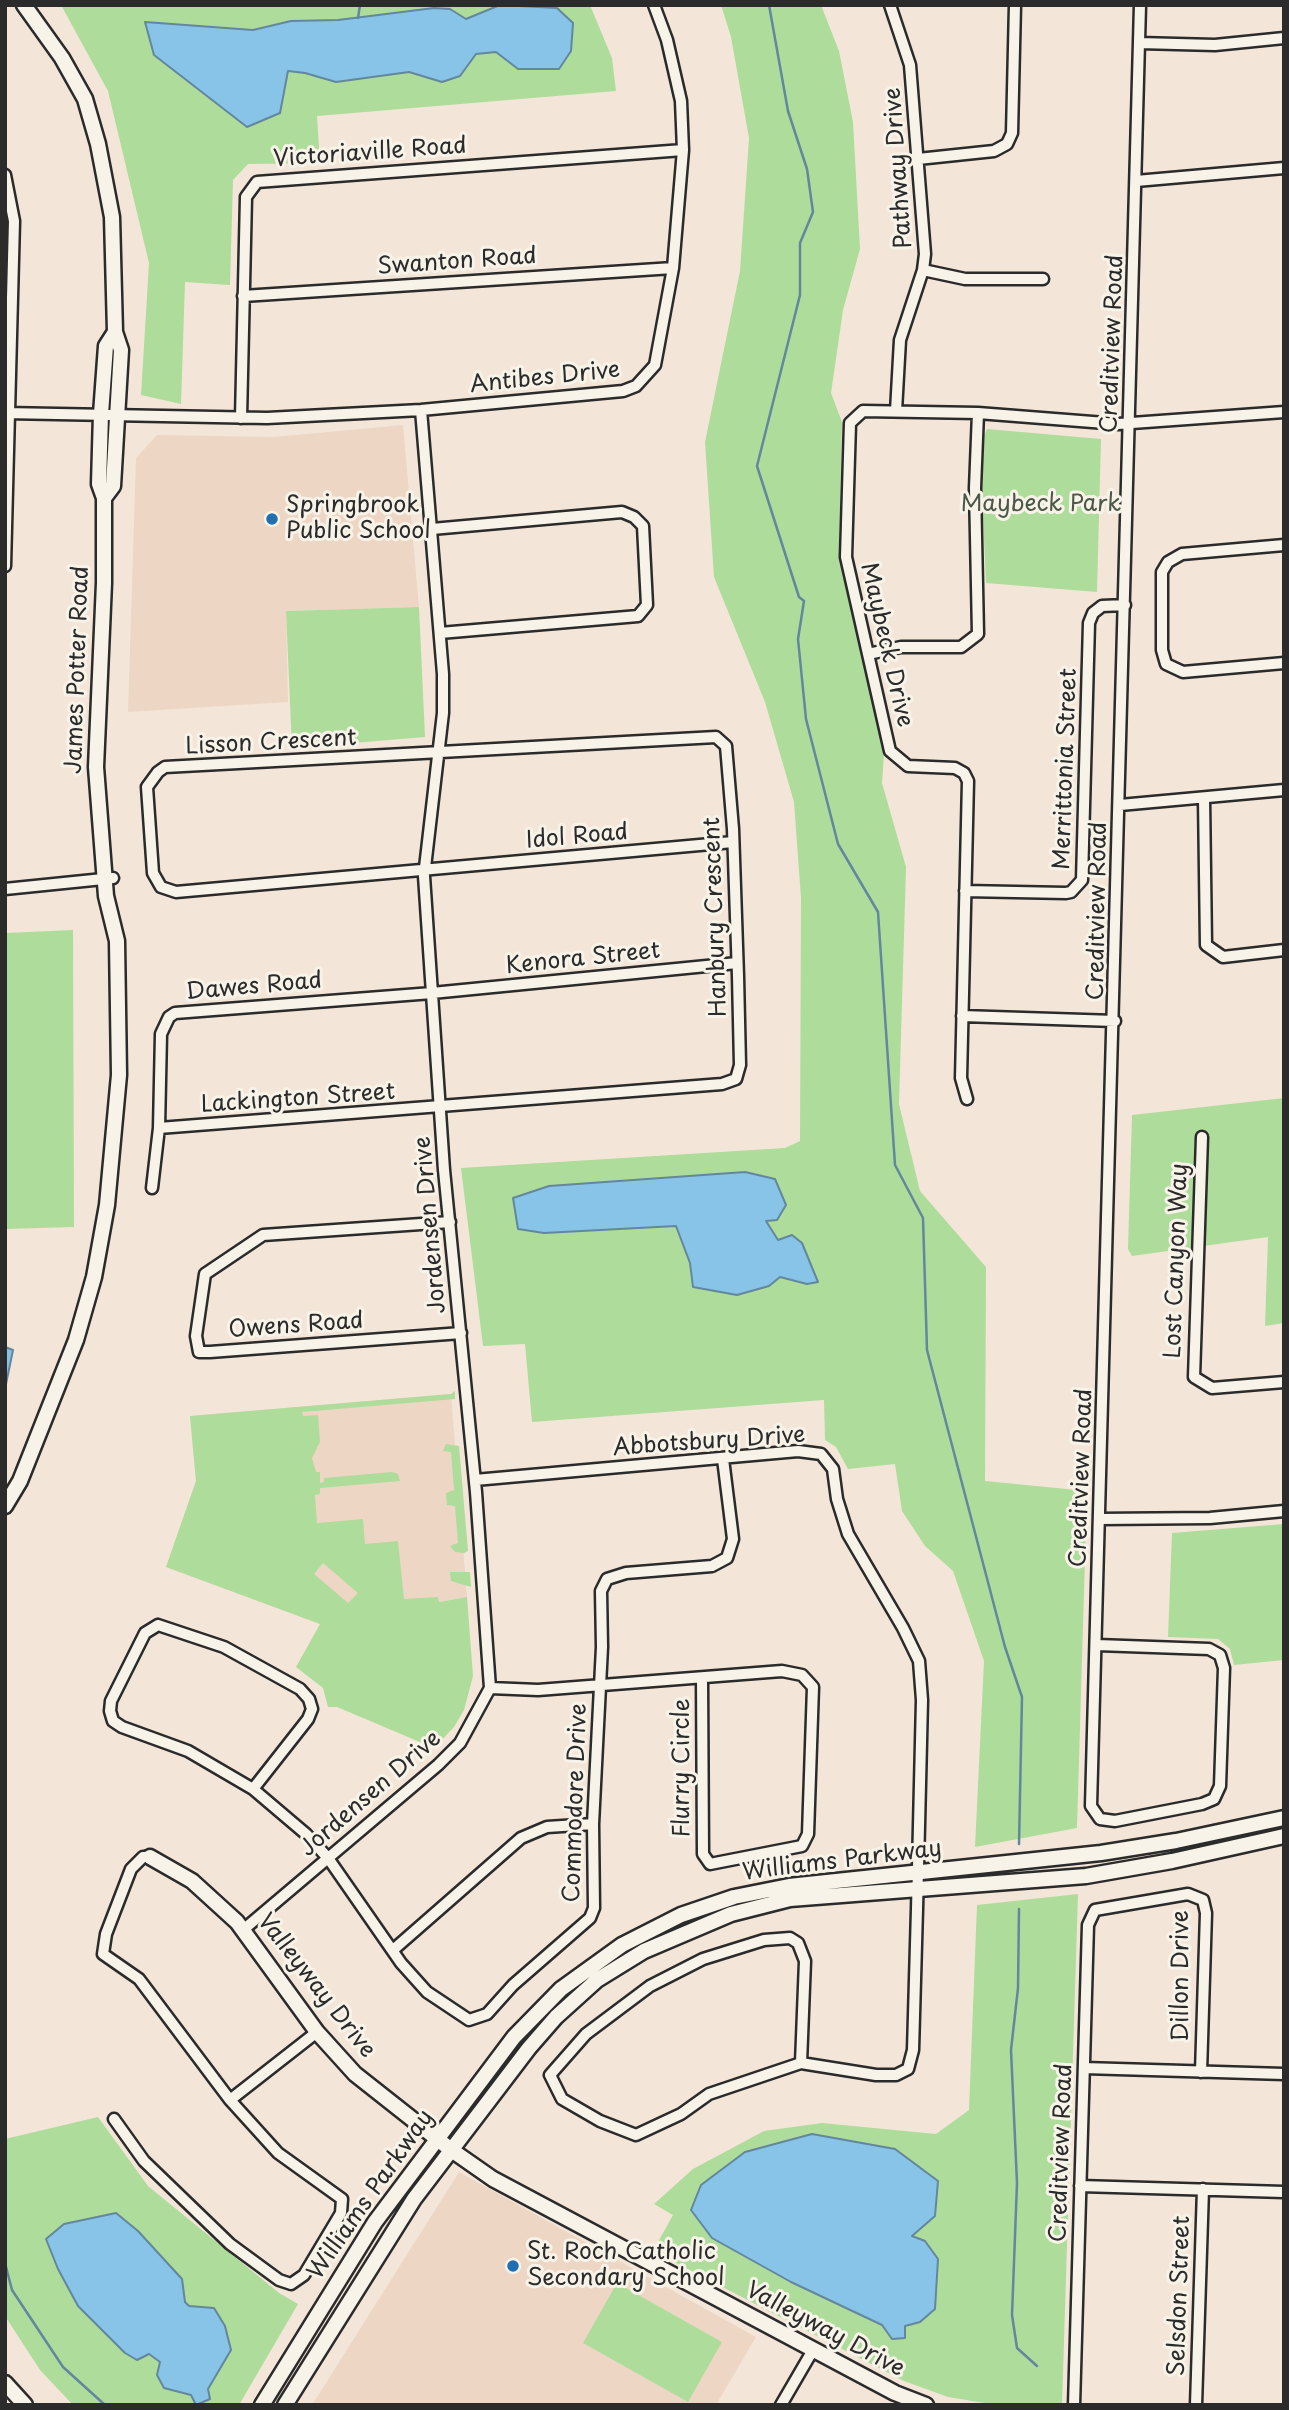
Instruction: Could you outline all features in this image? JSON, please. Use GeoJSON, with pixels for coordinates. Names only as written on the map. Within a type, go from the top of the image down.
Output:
{"type":"FeatureCollection","features":[{"type":"Feature","properties":{"kind":"main road","name":"James Potter Road"},"geometry":{"type":"LineString","coordinates":[[5,1506],[20,1481],[76,1340],[94,1277],[107,1205],[119,1075],[114,921],[107,906],[108,878],[96,767],[104,583],[104,498],[113,486],[107,415],[121,350],[115,332],[112,217],[98,144],[85,99],[62,58],[24,5]]}},
{"type":"Feature","properties":{"kind":"main road","name":"Williams Parkway"},"geometry":{"type":"LineString","coordinates":[[262,2405],[375,2222],[436,2138],[536,2013],[593,1964],[654,1927],[734,1897],[789,1886],[1101,1853],[1176,1841],[1284,1818]]}},
{"type":"Feature","properties":{"kind":"main road","name":"Williams Parkway"},"geometry":{"type":"LineString","coordinates":[[285,2405],[371,2263],[450,2149],[556,2017],[597,1980],[644,1951],[682,1932],[756,1906],[812,1897],[918,1891],[1086,1876],[1172,1861],[1284,1836]]}},
{"type":"Feature","properties":{"kind":"main road","name":"Valleyway Drive"},"geometry":{"type":"LineString","coordinates":[[150,1857],[192,1881],[243,1930],[317,2032],[355,2074],[450,2149],[493,2179],[895,2393],[926,2405]]}},
{"type":"Feature","properties":{"kind":"main road"},"geometry":{"type":"LineString","coordinates":[[5,2383],[25,2405]]}},
{"type":"Feature","properties":{"kind":"street","name":"Antibes Drive"},"geometry":{"type":"LineString","coordinates":[[7,413],[241,418],[421,410],[623,391],[636,386],[655,365],[673,268],[683,150],[681,101],[667,40],[654,5]]}},
{"type":"Feature","properties":{"kind":"street","name":"Pathway Drive"},"geometry":{"type":"LineString","coordinates":[[890,5],[910,65],[925,236],[923,270],[900,340],[896,411]]}},
{"type":"Feature","properties":{"kind":"street"},"geometry":{"type":"LineString","coordinates":[[918,159],[994,151],[1007,144],[1012,133],[1015,5]]}},
{"type":"Feature","properties":{"kind":"street","name":"Creditview Road"},"geometry":{"type":"LineString","coordinates":[[1097,1645],[1209,1649],[1220,1655],[1224,1668],[1220,1786],[1214,1799],[1202,1804],[1115,1821],[1097,1816],[1091,1806],[1115,1021],[1140,5]]}},
{"type":"Feature","properties":{"kind":"street"},"geometry":{"type":"LineString","coordinates":[[1139,43],[1215,45],[1284,38]]}},
{"type":"Feature","properties":{"kind":"street","name":"Victoriaville Road"},"geometry":{"type":"LineString","coordinates":[[241,418],[246,197],[252,186],[263,179],[683,150]]}},
{"type":"Feature","properties":{"kind":"street"},"geometry":{"type":"LineString","coordinates":[[1136,181],[1284,168]]}},
{"type":"Feature","properties":{"kind":"street"},"geometry":{"type":"LineString","coordinates":[[5,176],[14,221],[5,566]]}},
{"type":"Feature","properties":{"kind":"street","name":"Swanton Road"},"geometry":{"type":"LineString","coordinates":[[243,296],[673,268]]}},
{"type":"Feature","properties":{"kind":"street"},"geometry":{"type":"LineString","coordinates":[[923,270],[965,279],[1043,279]]}},
{"type":"Feature","properties":{"kind":"street","name":"Jordensen Drive"},"geometry":{"type":"LineString","coordinates":[[243,1930],[460,1743],[491,1688],[475,1480],[440,1108],[425,871],[439,754],[443,674],[421,410]]}},
{"type":"Feature","properties":{"kind":"street","name":"Maybeck Drive"},"geometry":{"type":"LineString","coordinates":[[967,1099],[961,1078],[967,776],[955,768],[908,766],[895,758],[890,751],[846,558],[848,429],[853,418],[863,411],[896,411],[978,413],[1130,424],[1284,412]]}},
{"type":"Feature","properties":{"kind":"street"},"geometry":{"type":"LineString","coordinates":[[868,654],[901,647],[961,647],[978,634],[978,413]]}},
{"type":"Feature","properties":{"kind":"street"},"geometry":{"type":"LineString","coordinates":[[432,529],[622,512],[634,517],[643,526],[647,605],[638,616],[440,633]]}},
{"type":"Feature","properties":{"kind":"street"},"geometry":{"type":"LineString","coordinates":[[1284,545],[1182,554],[1168,562],[1162,572],[1162,650],[1166,664],[1183,672],[1284,663]]}},
{"type":"Feature","properties":{"kind":"street","name":"Merrittonia Street"},"geometry":{"type":"LineString","coordinates":[[965,891],[1066,893],[1071,892],[1082,880],[1090,623],[1093,613],[1102,606],[1125,605]]}},
{"type":"Feature","properties":{"kind":"street","name":"Hanbury Crescent"},"geometry":{"type":"LineString","coordinates":[[439,754],[716,737],[726,746],[733,842],[740,1065],[736,1079],[730,1082],[440,1108]]}},
{"type":"Feature","properties":{"kind":"street","name":"Lisson Crescent"},"geometry":{"type":"LineString","coordinates":[[425,871],[168,891],[153,873],[147,787],[151,779],[165,767],[439,754]]}},
{"type":"Feature","properties":{"kind":"street"},"geometry":{"type":"LineString","coordinates":[[1120,805],[1284,790]]}},
{"type":"Feature","properties":{"kind":"street"},"geometry":{"type":"LineString","coordinates":[[1204,797],[1206,945],[1223,957],[1284,950]]}},
{"type":"Feature","properties":{"kind":"street","name":"Idol Road"},"geometry":{"type":"LineString","coordinates":[[425,871],[733,842]]}},
{"type":"Feature","properties":{"kind":"street"},"geometry":{"type":"LineString","coordinates":[[5,887],[108,878]]}},
{"type":"Feature","properties":{"kind":"street","name":"Kenora Street"},"geometry":{"type":"LineString","coordinates":[[432,993],[737,963]]}},
{"type":"Feature","properties":{"kind":"street","name":"Dawes Road"},"geometry":{"type":"LineString","coordinates":[[152,1188],[159,1128],[162,1034],[169,1017],[175,1013],[432,993]]}},
{"type":"Feature","properties":{"kind":"street"},"geometry":{"type":"LineString","coordinates":[[962,1016],[1115,1021]]}},
{"type":"Feature","properties":{"kind":"street","name":"Lackington Street"},"geometry":{"type":"LineString","coordinates":[[159,1128],[440,1108]]}},
{"type":"Feature","properties":{"kind":"street","name":"Lost Canyon Way"},"geometry":{"type":"LineString","coordinates":[[1202,1137],[1194,1377],[1212,1388],[1284,1382]]}},
{"type":"Feature","properties":{"kind":"street","name":"Owens Road"},"geometry":{"type":"LineString","coordinates":[[450,1222],[263,1235],[205,1274],[196,1336],[199,1352],[460,1333]]}},
{"type":"Feature","properties":{"kind":"street","name":"Abbotsbury Drive"},"geometry":{"type":"LineString","coordinates":[[475,1480],[798,1451],[821,1454],[833,1469],[837,1499],[848,1534],[903,1628],[919,1661],[922,1700],[913,2050],[908,2069],[896,2075],[876,2075],[801,2063]]}},
{"type":"Feature","properties":{"kind":"street","name":"Commodore Drive"},"geometry":{"type":"LineString","coordinates":[[253,1789],[309,1719],[312,1709],[309,1699],[300,1689],[224,1647],[168,1626],[149,1629],[111,1701],[113,1721],[122,1727],[188,1751],[253,1789],[306,1834],[328,1858],[411,1976],[450,2010],[469,2020],[487,2014],[513,1985],[590,1918],[594,1908],[593,1824],[600,1685],[601,1591],[607,1579],[626,1573],[712,1566],[727,1558],[733,1539],[723,1459]]}},
{"type":"Feature","properties":{"kind":"street"},"geometry":{"type":"LineString","coordinates":[[1100,1519],[1210,1518],[1284,1511]]}},
{"type":"Feature","properties":{"kind":"street","name":"Flurry Circle"},"geometry":{"type":"LineString","coordinates":[[491,1688],[538,1690],[782,1671],[802,1675],[813,1687],[808,1834],[802,1846],[710,1864],[703,1854],[702,1678]]}},
{"type":"Feature","properties":{"kind":"street"},"geometry":{"type":"LineString","coordinates":[[393,1950],[521,1838],[547,1827],[593,1824]]}},
{"type":"Feature","properties":{"kind":"street"},"geometry":{"type":"LineString","coordinates":[[114,2119],[144,2161],[221,2235],[279,2280],[290,2284],[304,2275],[344,2203],[338,2193],[325,2188],[278,2153],[230,2100],[139,1979],[103,1954],[106,1934],[131,1868],[143,1857],[150,1857]]}},
{"type":"Feature","properties":{"kind":"street","name":"Dillon Drive"},"geometry":{"type":"LineString","coordinates":[[1101,1907],[1188,1894],[1203,1900],[1206,1913],[1201,2072]]}},
{"type":"Feature","properties":{"kind":"street","name":"Creditview Road"},"geometry":{"type":"LineString","coordinates":[[1074,2405],[1089,1920],[1101,1907]]}},
{"type":"Feature","properties":{"kind":"street"},"geometry":{"type":"LineString","coordinates":[[790,1938],[798,1944],[805,1961],[801,2063],[709,2094],[681,2114],[636,2135],[600,2121],[562,2099],[550,2075],[586,2034],[650,1986],[703,1959],[764,1940],[790,1938]]}},
{"type":"Feature","properties":{"kind":"street"},"geometry":{"type":"LineString","coordinates":[[230,2100],[317,2032]]}},
{"type":"Feature","properties":{"kind":"street"},"geometry":{"type":"LineString","coordinates":[[1084,2068],[1284,2074]]}},
{"type":"Feature","properties":{"kind":"street"},"geometry":{"type":"LineString","coordinates":[[1080,2186],[1284,2192]]}},
{"type":"Feature","properties":{"kind":"street","name":"Selsdon Street"},"geometry":{"type":"LineString","coordinates":[[1196,2405],[1203,2189]]}},
{"type":"Feature","properties":{"kind":"street"},"geometry":{"type":"LineString","coordinates":[[781,2405],[813,2350]]}},
{"type":"Feature","properties":{"kind":"shaded area","name":"Springbrook Public School"},"geometry":{"type":"Polygon","coordinates":[[[403,425],[419,607],[286,611],[288,702],[128,712],[136,458],[157,435],[274,437],[403,425]]]}},
{"type":"Feature","properties":{"kind":"shaded area"},"geometry":{"type":"Polygon","coordinates":[[[451,1394],[467,1597],[320,1624],[166,1567],[196,1481],[190,1416],[451,1394]]]}},
{"type":"Feature","properties":{"kind":"shaded area","name":"St. Roch Catholic Secondary School"},"geometry":{"type":"Polygon","coordinates":[[[459,2172],[756,2337],[716,2405],[312,2405],[459,2172]]]}},
{"type":"Feature","properties":{"kind":"green space"},"geometry":{"type":"Polygon","coordinates":[[[61,5],[590,5],[612,58],[616,91],[317,116],[320,163],[248,164],[233,180],[230,285],[185,282],[181,404],[141,395],[149,263],[108,91],[61,5]]]}},
{"type":"Feature","properties":{"kind":"green space"},"geometry":{"type":"Polygon","coordinates":[[[721,5],[821,5],[839,51],[853,122],[860,249],[843,310],[831,393],[842,422],[839,551],[884,754],[882,783],[906,867],[899,1104],[920,1191],[986,1267],[985,1481],[1087,1491],[1077,1828],[975,1847],[984,1661],[953,1571],[925,1546],[902,1511],[895,1464],[848,1469],[836,1447],[825,1440],[824,1400],[532,1422],[525,1344],[483,1346],[461,1168],[785,1148],[800,1141],[801,898],[794,802],[765,702],[714,577],[705,442],[740,271],[749,138],[731,37],[721,5]]]}},
{"type":"Feature","properties":{"kind":"green space","name":"Maybeck Park"},"geometry":{"type":"Polygon","coordinates":[[[987,429],[1101,439],[1097,592],[986,583],[982,497],[983,438],[987,429]]]}},
{"type":"Feature","properties":{"kind":"green space"},"geometry":{"type":"Polygon","coordinates":[[[419,607],[425,737],[292,748],[286,611],[419,607]]]}},
{"type":"Feature","properties":{"kind":"green space"},"geometry":{"type":"Polygon","coordinates":[[[73,930],[74,1227],[5,1229],[5,933],[73,930]]]}},
{"type":"Feature","properties":{"kind":"green space"},"geometry":{"type":"Polygon","coordinates":[[[1284,1098],[1284,1323],[1265,1326],[1268,1237],[1132,1256],[1128,1249],[1132,1115],[1284,1098]]]}},
{"type":"Feature","properties":{"kind":"green space"},"geometry":{"type":"Polygon","coordinates":[[[455,1391],[455,1399],[302,1412],[303,1416],[318,1415],[320,1442],[312,1458],[316,1472],[320,1472],[320,1483],[324,1482],[324,1478],[392,1472],[398,1474],[400,1481],[320,1488],[320,1494],[315,1495],[317,1523],[363,1519],[365,1544],[398,1541],[404,1599],[438,1597],[439,1602],[467,1597],[473,1676],[464,1710],[454,1727],[434,1748],[337,1707],[328,1707],[323,1688],[296,1667],[320,1624],[166,1567],[196,1481],[190,1416],[451,1394],[455,1391]],[[323,1563],[314,1574],[348,1603],[358,1593],[323,1563]]]}},
{"type":"Feature","properties":{"kind":"green space"},"geometry":{"type":"Polygon","coordinates":[[[446,1444],[459,1446],[468,1551],[464,1553],[455,1552],[450,1546],[458,1543],[455,1506],[447,1505],[446,1493],[454,1490],[451,1452],[443,1451],[446,1444]]]}},
{"type":"Feature","properties":{"kind":"green space"},"geometry":{"type":"Polygon","coordinates":[[[1284,1524],[1284,1660],[1234,1665],[1230,1649],[1218,1639],[1168,1637],[1172,1533],[1284,1524]]]}},
{"type":"Feature","properties":{"kind":"green space"},"geometry":{"type":"Polygon","coordinates":[[[450,1572],[470,1572],[471,1587],[451,1581],[450,1572]]]}},
{"type":"Feature","properties":{"kind":"green space"},"geometry":{"type":"Polygon","coordinates":[[[1078,1894],[1062,2405],[997,2405],[948,2397],[904,2381],[653,2251],[673,2215],[654,2204],[693,2169],[764,2131],[822,2123],[936,2134],[969,2110],[977,1905],[1078,1894]]]}},
{"type":"Feature","properties":{"kind":"green space"},"geometry":{"type":"Polygon","coordinates":[[[98,2117],[148,2186],[279,2293],[298,2304],[239,2405],[73,2405],[40,2370],[5,2316],[5,2139],[98,2117]]]}},
{"type":"Feature","properties":{"kind":"green space"},"geometry":{"type":"Polygon","coordinates":[[[617,2283],[722,2342],[688,2402],[583,2343],[617,2283]]]}},
{"type":"Feature","properties":{"kind":"water"},"geometry":{"type":"Polygon","coordinates":[[[500,5],[557,8],[573,23],[571,51],[559,69],[518,69],[496,52],[476,54],[460,76],[442,82],[409,72],[336,82],[288,71],[280,113],[247,127],[154,55],[145,22],[253,30],[291,21],[338,20],[434,8],[450,9],[466,19],[500,5]]]}},
{"type":"Feature","properties":{"kind":"water"},"geometry":{"type":"Polygon","coordinates":[[[745,1172],[775,1179],[786,1205],[777,1220],[766,1221],[778,1240],[792,1235],[802,1243],[818,1282],[807,1284],[780,1277],[769,1286],[737,1295],[693,1287],[690,1263],[676,1226],[544,1233],[518,1229],[513,1198],[549,1186],[745,1172]]]}},
{"type":"Feature","properties":{"kind":"water"},"geometry":{"type":"Polygon","coordinates":[[[5,1347],[13,1350],[5,1389],[5,1347]]]}},
{"type":"Feature","properties":{"kind":"water"},"geometry":{"type":"Polygon","coordinates":[[[812,2134],[895,2149],[938,2181],[935,2216],[912,2236],[925,2241],[938,2259],[935,2309],[920,2322],[905,2326],[905,2338],[892,2339],[882,2325],[791,2282],[712,2238],[691,2210],[701,2185],[745,2152],[812,2134]]]}},
{"type":"Feature","properties":{"kind":"water"},"geometry":{"type":"Polygon","coordinates":[[[116,2213],[138,2231],[182,2279],[185,2302],[189,2306],[214,2308],[225,2326],[231,2350],[208,2389],[210,2399],[196,2405],[191,2395],[164,2388],[157,2375],[160,2362],[149,2354],[137,2360],[125,2353],[78,2306],[58,2269],[46,2239],[64,2224],[116,2213]]]}},
{"type":"Feature","properties":{"kind":"waterway"},"geometry":{"type":"LineString","coordinates":[[358,18],[360,5]]}},
{"type":"Feature","properties":{"kind":"waterway"},"geometry":{"type":"LineString","coordinates":[[769,5],[788,111],[807,169],[813,212],[800,243],[800,295],[757,466],[799,597],[804,601],[798,639],[806,719],[838,844],[878,912],[895,1165],[923,1218],[927,1350],[1005,1647],[1022,1697],[1019,1844]]}},
{"type":"Feature","properties":{"kind":"waterway"},"geometry":{"type":"LineString","coordinates":[[1019,1909],[1018,1988],[1011,2050],[1017,2183],[1012,2315],[1017,2348],[1037,2366]]}},
{"type":"Feature","properties":{"kind":"waterway"},"geometry":{"type":"LineString","coordinates":[[5,2263],[12,2290],[63,2367],[105,2405]]}},
{"type":"Feature","properties":{"kind":"place","name":"Springbrook Public School"},"geometry":{"type":"Point","coordinates":[272,519]}},
{"type":"Feature","properties":{"kind":"place","name":"St. Roch Catholic Secondary School"},"geometry":{"type":"Point","coordinates":[513,2266]}}]}
